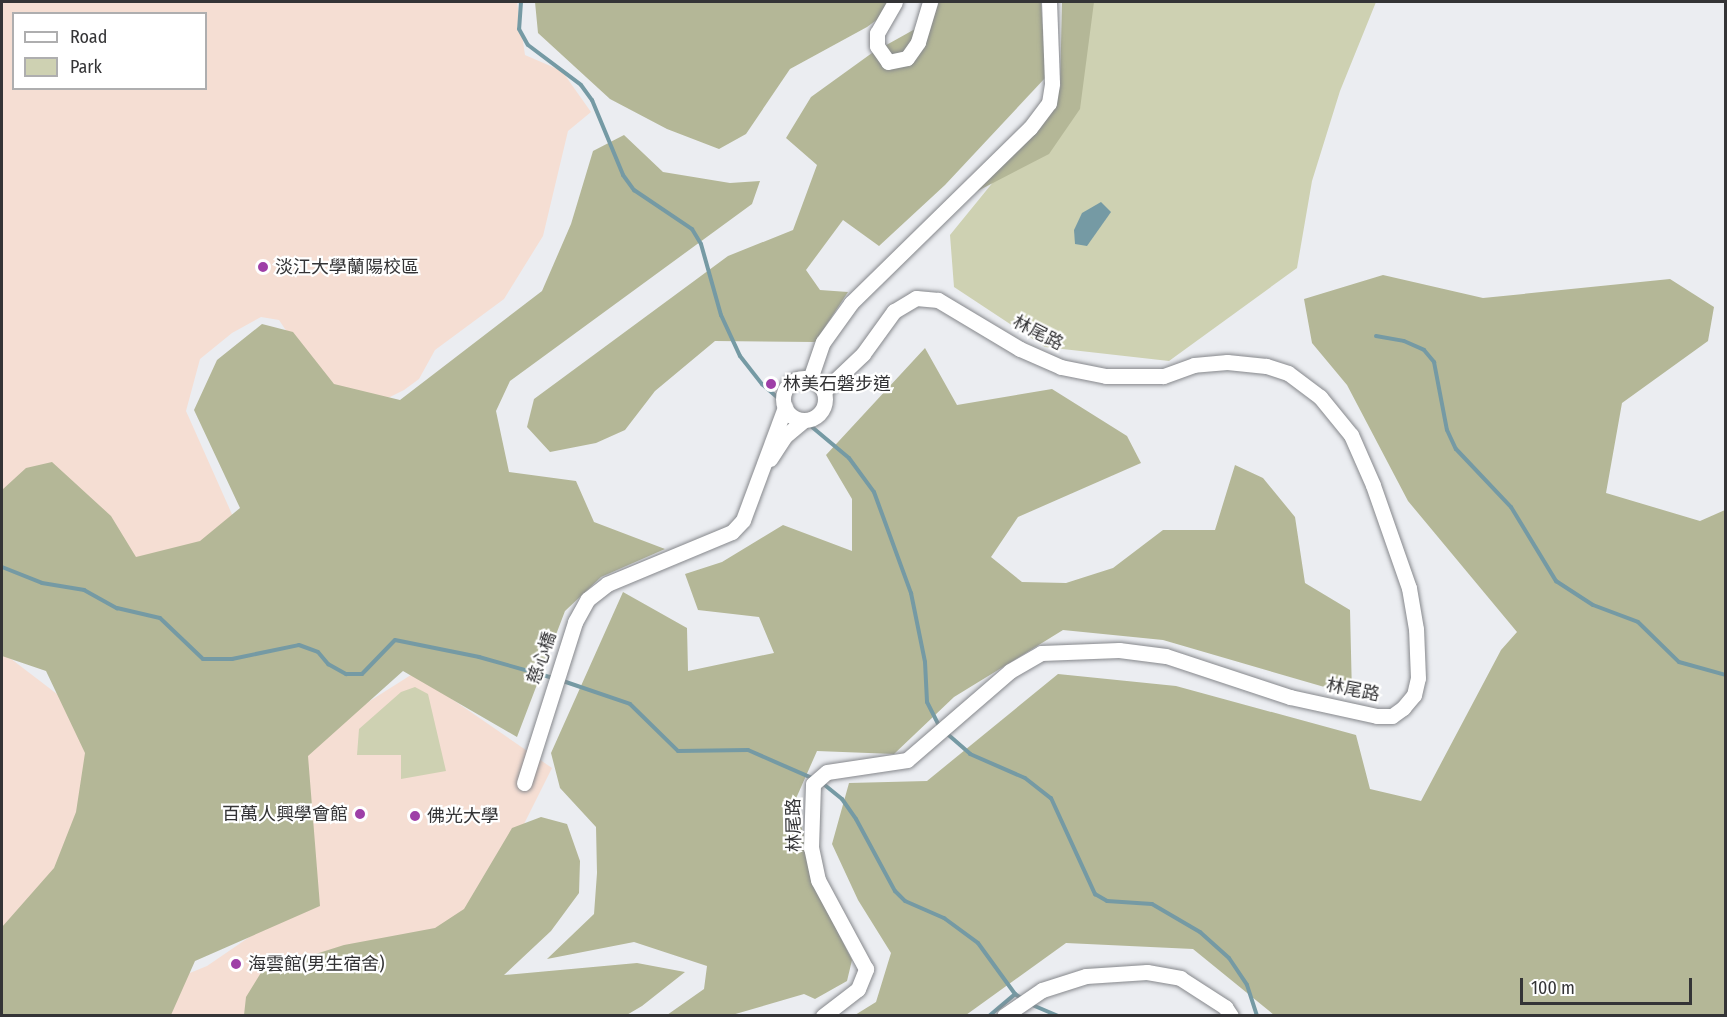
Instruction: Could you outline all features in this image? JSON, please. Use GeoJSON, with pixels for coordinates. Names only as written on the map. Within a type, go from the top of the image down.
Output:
{"type":"FeatureCollection","features":[{"type":"Feature","properties":{"kind":"street"},"geometry":{"type":"LineString","coordinates":[[895,2],[877,33],[877,46],[888,62],[907,58],[918,42],[930,2]]}},
{"type":"Feature","properties":{"kind":"street"},"geometry":{"type":"LineString","coordinates":[[810,379],[823,342],[851,303],[1030,128],[1049,103],[1052,83],[1049,2]]}},
{"type":"Feature","properties":{"kind":"street","name":"林尾路"},"geometry":{"type":"LineString","coordinates":[[823,1016],[858,989],[866,969],[818,880],[811,848],[813,784],[827,772],[908,760],[1010,670],[1041,653],[1119,650],[1166,656],[1290,697],[1377,716],[1392,716],[1403,708],[1414,695],[1418,678],[1416,629],[1409,588],[1373,485],[1351,435],[1320,397],[1288,373],[1266,366],[1227,362],[1194,365],[1163,376],[1106,376],[1061,367],[1020,349],[938,300],[916,298],[894,311],[863,354],[824,391]]}},
{"type":"Feature","properties":{"kind":"street"},"geometry":{"type":"LineString","coordinates":[[763,470],[785,436],[803,421],[822,412],[824,391],[810,379]]}},
{"type":"Feature","properties":{"kind":"street"},"geometry":{"type":"LineString","coordinates":[[763,470],[766,450],[785,407],[784,394],[790,383],[810,379]]}},
{"type":"Feature","properties":{"kind":"street"},"geometry":{"type":"LineString","coordinates":[[785,407],[792,417],[803,421]]}},
{"type":"Feature","properties":{"kind":"street","name":"慈心橋"},"geometry":{"type":"LineString","coordinates":[[524,783],[546,706],[575,622],[588,599],[607,584],[732,532],[743,520],[763,470]]}},
{"type":"Feature","properties":{"kind":"street"},"geometry":{"type":"LineString","coordinates":[[1004,1016],[1042,990],[1086,976],[1147,972],[1180,978],[1225,1007],[1231,1016]]}},
{"type":"Feature","properties":{"kind":"shaded area","name":"淡江大學蘭陽校區"},"geometry":{"type":"Polygon","coordinates":[[[2,2],[517,2],[525,55],[562,71],[591,112],[568,131],[543,236],[504,299],[435,350],[419,379],[404,390],[380,402],[323,386],[279,320],[261,317],[232,333],[200,359],[186,411],[243,539],[164,584],[2,538],[2,2]]]}},
{"type":"Feature","properties":{"kind":"shaded area"},"geometry":{"type":"Polygon","coordinates":[[[2,652],[57,694],[95,762],[91,830],[2,953],[2,652]]]}},
{"type":"Feature","properties":{"kind":"shaded area","name":"佛光大學"},"geometry":{"type":"Polygon","coordinates":[[[414,673],[552,768],[504,864],[458,933],[256,1015],[156,1016],[170,981],[207,966],[305,899],[302,744],[414,673]]]}},
{"type":"Feature","properties":{"kind":"green space"},"geometry":{"type":"Polygon","coordinates":[[[535,2],[901,2],[867,27],[790,69],[746,134],[719,149],[667,129],[610,99],[538,33],[535,2]]]}},
{"type":"Feature","properties":{"kind":"green space"},"geometry":{"type":"Polygon","coordinates":[[[939,2],[1041,2],[1046,77],[945,185],[879,246],[843,220],[806,270],[820,290],[848,292],[815,342],[715,341],[655,391],[625,430],[596,443],[550,452],[527,427],[534,399],[728,256],[793,230],[817,165],[786,138],[811,97],[872,53],[933,19],[939,2]]]}},
{"type":"Feature","properties":{"kind":"green space"},"geometry":{"type":"Polygon","coordinates":[[[1062,2],[1094,2],[1080,109],[1049,154],[966,197],[1060,89],[1062,2]]]}},
{"type":"Feature","properties":{"kind":"green space"},"geometry":{"type":"Polygon","coordinates":[[[1072,2],[1376,2],[1340,91],[1312,181],[1297,268],[1169,361],[1045,347],[954,287],[950,235],[1069,89],[1072,2]]]}},
{"type":"Feature","properties":{"kind":"green space"},"geometry":{"type":"Polygon","coordinates":[[[624,135],[663,172],[730,183],[760,181],[752,204],[510,381],[496,411],[509,472],[576,481],[594,522],[665,549],[601,577],[565,611],[517,737],[403,671],[308,756],[320,906],[195,961],[171,1015],[2,1015],[2,927],[54,868],[76,812],[85,753],[46,671],[2,656],[2,490],[26,468],[52,462],[111,516],[136,557],[200,541],[240,508],[194,410],[217,360],[262,324],[293,332],[334,384],[400,400],[542,291],[571,224],[593,151],[624,135]]]}},
{"type":"Feature","properties":{"kind":"green space"},"geometry":{"type":"Polygon","coordinates":[[[1383,275],[1483,298],[1670,279],[1714,307],[1708,341],[1622,403],[1606,493],[1700,521],[1725,510],[1725,1015],[1274,1015],[1193,949],[1066,943],[966,1015],[855,1015],[876,1002],[891,953],[858,900],[832,844],[849,783],[927,781],[1058,674],[1176,686],[1356,735],[1370,789],[1421,801],[1501,650],[1517,632],[1408,501],[1347,385],[1312,343],[1304,299],[1383,275]]]}},
{"type":"Feature","properties":{"kind":"green space"},"geometry":{"type":"Polygon","coordinates":[[[925,348],[957,405],[1052,389],[1127,436],[1141,463],[1018,517],[991,557],[1022,582],[1066,583],[1113,568],[1163,530],[1215,530],[1235,465],[1263,478],[1295,517],[1305,583],[1350,610],[1352,695],[1163,640],[1063,630],[954,697],[894,754],[817,751],[794,803],[828,913],[852,960],[847,981],[815,999],[804,994],[732,1015],[667,1015],[704,989],[707,966],[634,942],[547,959],[594,914],[597,873],[596,827],[560,788],[551,753],[623,592],[687,628],[688,671],[774,653],[759,617],[698,610],[685,574],[722,562],[783,525],[852,551],[852,499],[826,455],[925,348]]]}},
{"type":"Feature","properties":{"kind":"green space"},"geometry":{"type":"Polygon","coordinates":[[[415,687],[428,694],[446,771],[401,779],[401,755],[357,755],[359,729],[401,692],[415,687]]]}},
{"type":"Feature","properties":{"kind":"green space"},"geometry":{"type":"Polygon","coordinates":[[[541,817],[567,824],[580,861],[579,893],[551,931],[504,975],[637,963],[685,972],[642,1006],[625,1016],[244,1015],[246,997],[262,971],[344,945],[435,928],[464,909],[512,828],[541,817]]]}},
{"type":"Feature","properties":{"kind":"water"},"geometry":{"type":"Polygon","coordinates":[[[1101,202],[1111,212],[1087,246],[1075,244],[1074,230],[1082,213],[1101,202]]]}},
{"type":"Feature","properties":{"kind":"waterway"},"geometry":{"type":"LineString","coordinates":[[521,2],[519,29],[528,45],[581,85],[592,100],[623,175],[634,190],[692,229],[701,244],[721,315],[740,356],[762,384],[784,403]]}},
{"type":"Feature","properties":{"kind":"waterway"},"geometry":{"type":"LineString","coordinates":[[1376,336],[1404,341],[1424,350],[1434,362],[1447,430],[1456,449],[1511,507],[1556,581],[1593,605],[1638,622],[1679,662],[1726,675]]}},
{"type":"Feature","properties":{"kind":"waterway"},"geometry":{"type":"LineString","coordinates":[[806,422],[849,458],[874,492],[911,593],[925,662],[927,702],[939,726]]}},
{"type":"Feature","properties":{"kind":"waterway"},"geometry":{"type":"LineString","coordinates":[[2,567],[42,583],[84,590],[117,608],[160,618],[203,659],[232,659],[299,645],[318,652],[328,664],[346,674],[362,674],[395,640],[479,657],[553,678]]}},
{"type":"Feature","properties":{"kind":"waterway"},"geometry":{"type":"LineString","coordinates":[[560,680],[630,704],[678,751],[748,750],[814,779]]}},
{"type":"Feature","properties":{"kind":"waterway"},"geometry":{"type":"LineString","coordinates":[[944,731],[970,754],[1025,778],[1051,798],[1095,894],[1107,901],[1152,904],[1200,932],[1229,958],[1247,985],[1257,1016]]}},
{"type":"Feature","properties":{"kind":"waterway"},"geometry":{"type":"LineString","coordinates":[[821,782],[842,799],[856,819],[895,891],[905,901],[944,918],[978,943],[1015,994]]}},
{"type":"Feature","properties":{"kind":"waterway"},"geometry":{"type":"LineString","coordinates":[[989,1016],[1015,994],[1021,998]]}},
{"type":"Feature","properties":{"kind":"waterway"},"geometry":{"type":"LineString","coordinates":[[1030,1004],[1058,1016]]}},
{"type":"Feature","properties":{"kind":"waterway"},"geometry":{"type":"LineString","coordinates":[[1133,1016],[1144,1016]]}},
{"type":"Feature","properties":{"kind":"place","name":"淡江大學蘭陽校區"},"geometry":{"type":"Point","coordinates":[263,267]}},
{"type":"Feature","properties":{"kind":"place","name":"林美石磐步道"},"geometry":{"type":"Point","coordinates":[771,384]}},
{"type":"Feature","properties":{"kind":"place","name":"百萬人興學會館"},"geometry":{"type":"Point","coordinates":[360,814]}},
{"type":"Feature","properties":{"kind":"place","name":"佛光大學"},"geometry":{"type":"Point","coordinates":[415,816]}},
{"type":"Feature","properties":{"kind":"place","name":"海雲館(男生宿舍)"},"geometry":{"type":"Point","coordinates":[236,964]}}]}
